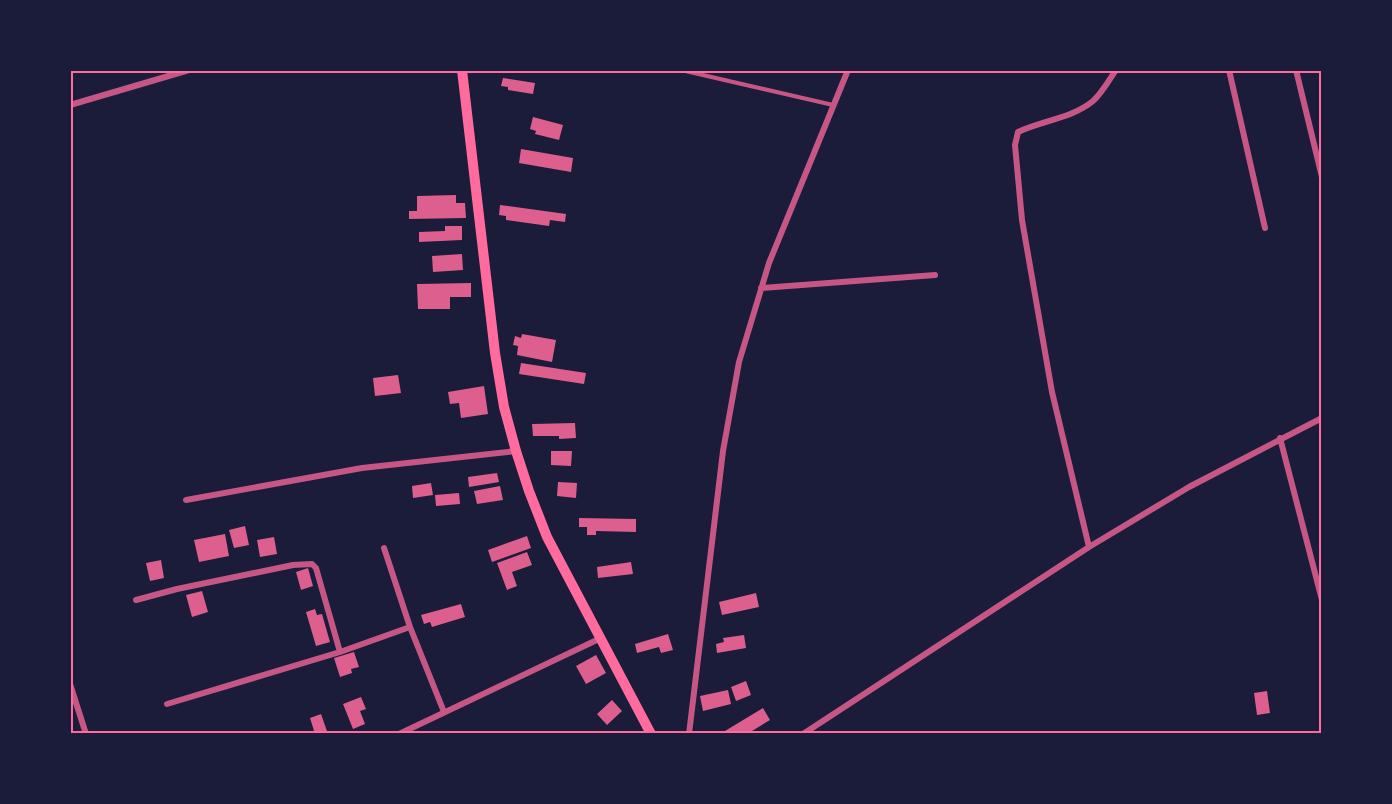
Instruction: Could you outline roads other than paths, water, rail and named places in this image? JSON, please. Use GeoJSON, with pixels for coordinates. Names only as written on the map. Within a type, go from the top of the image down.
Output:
{"type":"FeatureCollection","features":[{"type":"Feature","properties":{"kind":"main road"},"geometry":{"type":"LineString","coordinates":[[462,70],[495,353],[504,407],[516,451],[547,537],[651,734]]}},
{"type":"Feature","properties":{"kind":"street"},"geometry":{"type":"LineString","coordinates":[[70,105],[189,70]]}},
{"type":"Feature","properties":{"kind":"street"},"geometry":{"type":"LineString","coordinates":[[689,734],[729,408],[739,362],[761,288],[848,70]]}},
{"type":"Feature","properties":{"kind":"street"},"geometry":{"type":"LineString","coordinates":[[1089,547],[1052,392],[1022,220],[1015,145],[1018,132],[1029,126],[1079,111],[1095,99],[1116,70]]}},
{"type":"Feature","properties":{"kind":"street"},"geometry":{"type":"LineString","coordinates":[[1229,70],[1265,228]]}},
{"type":"Feature","properties":{"kind":"street"},"geometry":{"type":"LineString","coordinates":[[1296,70],[1322,177]]}},
{"type":"Feature","properties":{"kind":"street"},"geometry":{"type":"LineString","coordinates":[[761,288],[935,275]]}},
{"type":"Feature","properties":{"kind":"street"},"geometry":{"type":"LineString","coordinates":[[803,734],[1089,547],[1189,487],[1322,418]]}},
{"type":"Feature","properties":{"kind":"street"},"geometry":{"type":"LineString","coordinates":[[1280,438],[1322,600]]}},
{"type":"Feature","properties":{"kind":"street"},"geometry":{"type":"LineString","coordinates":[[186,500],[362,468],[516,451]]}},
{"type":"Feature","properties":{"kind":"street"},"geometry":{"type":"LineString","coordinates":[[384,548],[410,627],[444,712]]}},
{"type":"Feature","properties":{"kind":"street"},"geometry":{"type":"LineString","coordinates":[[136,600],[188,586],[293,565],[312,564],[316,568],[340,652]]}},
{"type":"Feature","properties":{"kind":"street"},"geometry":{"type":"LineString","coordinates":[[167,704],[340,652],[410,627]]}},
{"type":"Feature","properties":{"kind":"street"},"geometry":{"type":"LineString","coordinates":[[399,734],[601,638]]}},
{"type":"Feature","properties":{"kind":"street"},"geometry":{"type":"LineString","coordinates":[[70,684],[86,734]]}},
{"type":"Feature","properties":{"kind":"lane"},"geometry":{"type":"LineString","coordinates":[[681,70],[833,105]]}}]}
